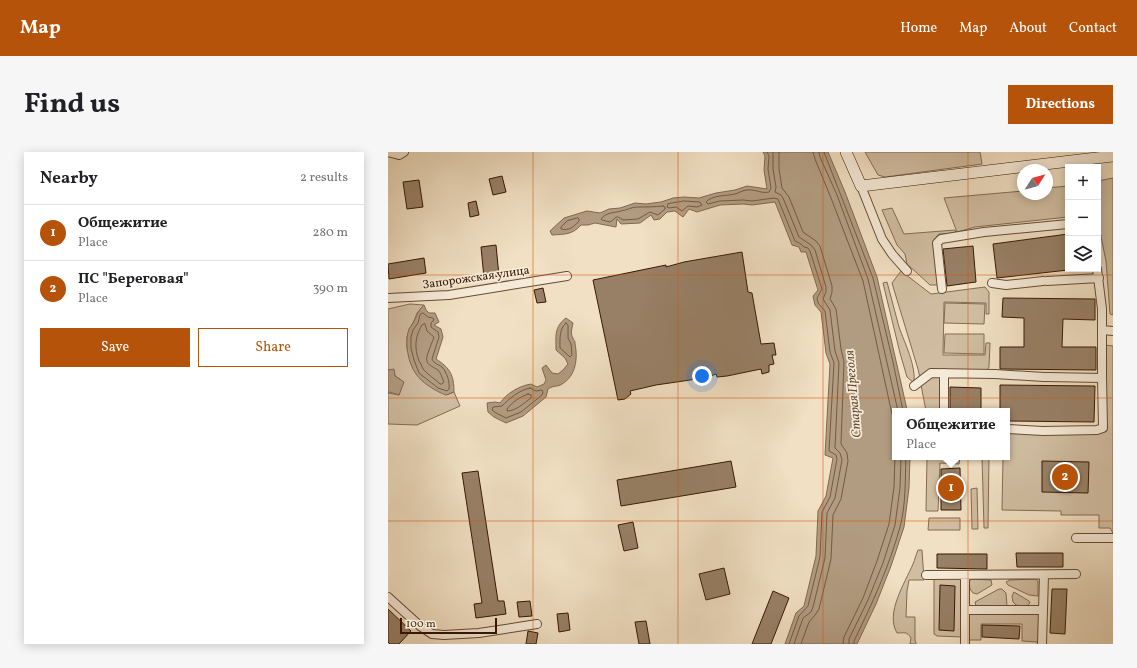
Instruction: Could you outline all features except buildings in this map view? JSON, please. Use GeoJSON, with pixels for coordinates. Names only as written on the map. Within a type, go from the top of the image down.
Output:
{"type":"FeatureCollection","features":[{"type":"Feature","properties":{"kind":"main road"},"geometry":{"type":"LineString","coordinates":[[846,152],[862,186],[1113,156]]}},
{"type":"Feature","properties":{"kind":"street"},"geometry":{"type":"LineString","coordinates":[[388,152],[399,155],[404,152]]}},
{"type":"Feature","properties":{"kind":"street"},"geometry":{"type":"LineString","coordinates":[[862,186],[882,239],[892,254],[907,271]]}},
{"type":"Feature","properties":{"kind":"street"},"geometry":{"type":"LineString","coordinates":[[942,289],[937,243],[941,239],[984,232],[1065,224]]}},
{"type":"Feature","properties":{"kind":"street"},"geometry":{"type":"LineString","coordinates":[[1010,429],[1051,431],[1097,430],[1103,428],[1102,309],[1098,272]]}},
{"type":"Feature","properties":{"kind":"street","name":"Запорожская улица"},"geometry":{"type":"LineString","coordinates":[[388,298],[449,295],[567,276]]}},
{"type":"Feature","properties":{"kind":"street"},"geometry":{"type":"LineString","coordinates":[[992,283],[1006,285],[1099,278]]}},
{"type":"Feature","properties":{"kind":"street"},"geometry":{"type":"LineString","coordinates":[[1102,330],[1113,331]]}},
{"type":"Feature","properties":{"kind":"street"},"geometry":{"type":"LineString","coordinates":[[914,386],[931,373],[1102,378]]}},
{"type":"Feature","properties":{"kind":"street"},"geometry":{"type":"LineString","coordinates":[[944,373],[944,408]]}},
{"type":"Feature","properties":{"kind":"street"},"geometry":{"type":"LineString","coordinates":[[1076,538],[1113,538]]}},
{"type":"Feature","properties":{"kind":"street"},"geometry":{"type":"LineString","coordinates":[[1042,644],[1044,574]]}},
{"type":"Feature","properties":{"kind":"street"},"geometry":{"type":"LineString","coordinates":[[926,575],[1076,574]]}},
{"type":"Feature","properties":{"kind":"street"},"geometry":{"type":"LineString","coordinates":[[965,575],[965,644]]}},
{"type":"Feature","properties":{"kind":"street"},"geometry":{"type":"LineString","coordinates":[[388,597],[420,626],[432,634],[444,635],[479,633],[537,624]]}},
{"type":"Feature","properties":{"kind":"street"},"geometry":{"type":"LineString","coordinates":[[965,610],[1043,610]]}},
{"type":"Feature","properties":{"kind":"shaded area"},"geometry":{"type":"Polygon","coordinates":[[[865,152],[980,152],[982,164],[885,177],[878,175],[865,152]]]}},
{"type":"Feature","properties":{"kind":"shaded area"},"geometry":{"type":"Polygon","coordinates":[[[1113,178],[1113,315],[1110,314],[1106,261],[1101,237],[1101,180],[1113,178]]]}},
{"type":"Feature","properties":{"kind":"shaded area"},"geometry":{"type":"Polygon","coordinates":[[[1065,186],[1065,217],[975,227],[957,232],[944,198],[1017,192],[1017,200],[1053,200],[1053,187],[1065,186]]]}},
{"type":"Feature","properties":{"kind":"shaded area"},"geometry":{"type":"Polygon","coordinates":[[[892,208],[904,234],[955,230],[956,233],[939,234],[934,240],[938,285],[930,285],[907,264],[905,254],[897,245],[882,210],[892,208]]]}},
{"type":"Feature","properties":{"kind":"shaded area"},"geometry":{"type":"Polygon","coordinates":[[[901,271],[931,294],[985,287],[989,292],[989,314],[986,314],[986,303],[944,302],[943,355],[985,355],[986,343],[990,343],[989,367],[987,371],[920,378],[892,283],[901,271]]]}},
{"type":"Feature","properties":{"kind":"shaded area"},"geometry":{"type":"Polygon","coordinates":[[[887,282],[899,327],[912,362],[914,383],[907,377],[900,353],[883,283],[887,282]]]}},
{"type":"Feature","properties":{"kind":"shaded area"},"geometry":{"type":"Polygon","coordinates":[[[945,303],[985,304],[984,324],[944,323],[945,303]]]}},
{"type":"Feature","properties":{"kind":"shaded area"},"geometry":{"type":"Polygon","coordinates":[[[410,304],[424,305],[417,313],[410,328],[407,337],[407,349],[446,395],[454,392],[460,406],[417,425],[388,424],[388,393],[399,395],[401,389],[400,379],[395,376],[394,370],[388,370],[388,309],[410,304]]]}},
{"type":"Feature","properties":{"kind":"shaded area"},"geometry":{"type":"Polygon","coordinates":[[[945,334],[984,334],[984,354],[944,353],[945,334]]]}},
{"type":"Feature","properties":{"kind":"shaded area"},"geometry":{"type":"Polygon","coordinates":[[[1105,345],[1113,346],[1113,533],[1110,528],[1099,528],[1099,515],[1061,515],[1061,511],[1002,510],[1003,460],[1010,460],[1010,432],[1101,432],[1105,345]]]}},
{"type":"Feature","properties":{"kind":"shaded area"},"geometry":{"type":"Polygon","coordinates":[[[932,375],[941,376],[941,408],[925,408],[921,385],[932,375]]]}},
{"type":"Feature","properties":{"kind":"shaded area"},"geometry":{"type":"Polygon","coordinates":[[[927,460],[960,460],[959,464],[940,463],[938,511],[926,511],[927,460]]]}},
{"type":"Feature","properties":{"kind":"shaded area"},"geometry":{"type":"Polygon","coordinates":[[[982,460],[989,460],[988,528],[984,528],[982,460]]]}},
{"type":"Feature","properties":{"kind":"shaded area"},"geometry":{"type":"Polygon","coordinates":[[[977,488],[978,529],[972,529],[971,489],[977,488]]]}},
{"type":"Feature","properties":{"kind":"shaded area"},"geometry":{"type":"Polygon","coordinates":[[[929,518],[960,518],[960,530],[928,530],[929,518]]]}},
{"type":"Feature","properties":{"kind":"shaded area"},"geometry":{"type":"Polygon","coordinates":[[[918,550],[922,550],[924,580],[909,580],[906,617],[915,617],[916,642],[916,644],[910,644],[911,638],[908,634],[897,633],[893,616],[901,589],[918,550]]]}},
{"type":"Feature","properties":{"kind":"shaded area"},"geometry":{"type":"Polygon","coordinates":[[[934,578],[960,578],[962,580],[962,637],[937,636],[934,634],[934,578]]]}},
{"type":"Feature","properties":{"kind":"shaded area"},"geometry":{"type":"Polygon","coordinates":[[[972,579],[991,580],[992,585],[977,594],[973,593],[970,589],[969,581],[972,579]]]}},
{"type":"Feature","properties":{"kind":"shaded area"},"geometry":{"type":"Polygon","coordinates":[[[1035,579],[1038,581],[1038,596],[1029,595],[1008,585],[1006,582],[1010,580],[1035,579]]]}},
{"type":"Feature","properties":{"kind":"shaded area"},"geometry":{"type":"Polygon","coordinates":[[[999,589],[1002,589],[1006,593],[1007,606],[976,606],[975,602],[999,589]]]}},
{"type":"Feature","properties":{"kind":"shaded area"},"geometry":{"type":"Polygon","coordinates":[[[1014,592],[1030,603],[1026,606],[1016,605],[1013,602],[1012,596],[1014,592]]]}},
{"type":"Feature","properties":{"kind":"shaded area"},"geometry":{"type":"Polygon","coordinates":[[[969,613],[1039,613],[1040,639],[1037,642],[1022,641],[1022,624],[981,624],[981,640],[968,640],[969,613]]]}},
{"type":"Feature","properties":{"kind":"water","name":"Старая Преголя"},"geometry":{"type":"Polygon","coordinates":[[[763,152],[828,152],[845,192],[877,277],[906,405],[906,408],[892,408],[892,460],[910,460],[909,488],[904,527],[876,604],[857,644],[785,644],[796,613],[804,606],[816,556],[818,511],[826,496],[833,458],[825,455],[830,364],[826,353],[821,312],[815,305],[813,296],[818,290],[806,252],[801,252],[799,247],[792,245],[775,202],[752,205],[720,205],[697,212],[689,209],[683,217],[675,211],[667,212],[660,219],[654,220],[651,215],[640,223],[621,224],[617,219],[616,227],[595,223],[581,225],[574,231],[565,234],[552,235],[550,231],[564,218],[587,211],[600,213],[609,209],[620,208],[635,203],[646,204],[684,197],[699,198],[747,186],[767,189],[764,170],[765,156],[763,152]]]}},
{"type":"Feature","properties":{"kind":"water"},"geometry":{"type":"Polygon","coordinates":[[[424,305],[429,313],[435,313],[439,322],[434,325],[441,329],[443,337],[436,359],[450,372],[454,386],[454,392],[446,395],[422,381],[413,369],[409,358],[407,340],[409,329],[424,305]]]}},
{"type":"Feature","properties":{"kind":"water"},"geometry":{"type":"Polygon","coordinates":[[[566,318],[573,323],[572,336],[575,341],[576,349],[575,366],[567,381],[548,389],[546,397],[523,416],[506,423],[494,417],[488,412],[487,403],[500,403],[510,393],[522,386],[531,384],[537,387],[544,384],[546,380],[542,368],[546,365],[552,373],[558,374],[568,364],[565,358],[556,350],[556,336],[558,328],[562,321],[566,318]]]}},
{"type":"Feature","properties":{"kind":"water"},"geometry":{"type":"Polygon","coordinates":[[[394,369],[395,376],[404,382],[399,395],[390,392],[388,393],[388,370],[394,369]]]}},
{"type":"Feature","properties":{"kind":"place","name":"ПС \"Береговая\""},"geometry":{"type":"Point","coordinates":[1065,477]}},
{"type":"Feature","properties":{"kind":"place","name":"Общежитие"},"geometry":{"type":"Point","coordinates":[951,488]}}]}
